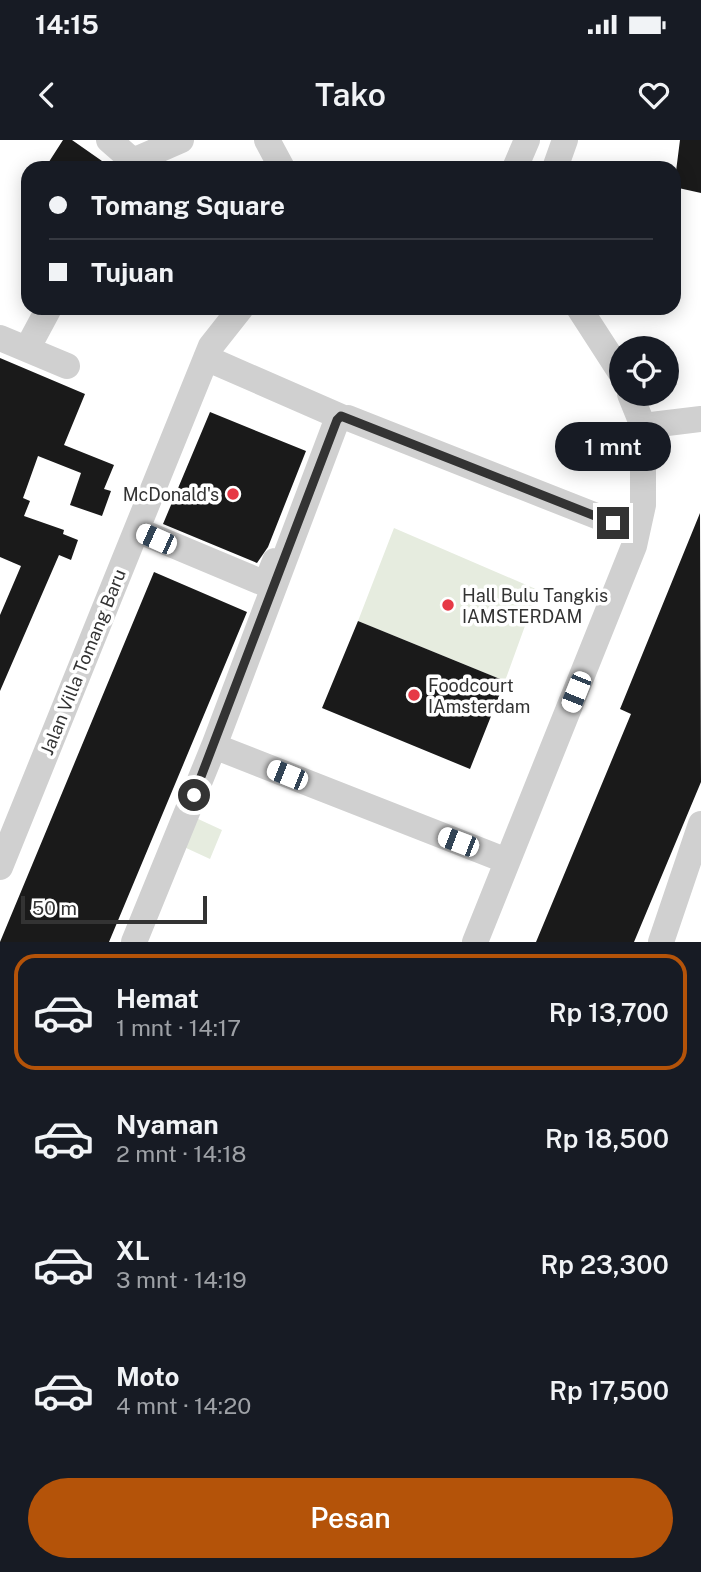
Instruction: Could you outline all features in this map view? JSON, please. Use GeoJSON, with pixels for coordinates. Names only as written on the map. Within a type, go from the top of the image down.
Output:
{"type":"FeatureCollection","features":[{"type":"Feature","properties":{"kind":"street"},"geometry":{"type":"LineString","coordinates":[[109,140],[127,161]]}},
{"type":"Feature","properties":{"kind":"street"},"geometry":{"type":"LineString","coordinates":[[136,161],[181,140]]}},
{"type":"Feature","properties":{"kind":"street"},"geometry":{"type":"LineString","coordinates":[[267,140],[278,161]]}},
{"type":"Feature","properties":{"kind":"street"},"geometry":{"type":"LineString","coordinates":[[518,161],[527,140]]}},
{"type":"Feature","properties":{"kind":"street"},"geometry":{"type":"LineString","coordinates":[[558,161],[565,140]]}},
{"type":"Feature","properties":{"kind":"street"},"geometry":{"type":"LineString","coordinates":[[27,349],[45,315]]}},
{"type":"Feature","properties":{"kind":"street","name":"Jalan Villa Tomang Baru"},"geometry":{"type":"LineString","coordinates":[[0,867],[211,346],[235,315]]}},
{"type":"Feature","properties":{"kind":"street"},"geometry":{"type":"LineString","coordinates":[[584,315],[609,354]]}},
{"type":"Feature","properties":{"kind":"street"},"geometry":{"type":"LineString","coordinates":[[0,338],[67,366]]}},
{"type":"Feature","properties":{"kind":"street"},"geometry":{"type":"LineString","coordinates":[[206,358],[336,414],[637,532]]}},
{"type":"Feature","properties":{"kind":"street"},"geometry":{"type":"LineString","coordinates":[[475,942],[637,532],[643,505],[643,426],[635,406]]}},
{"type":"Feature","properties":{"kind":"street"},"geometry":{"type":"LineString","coordinates":[[136,530],[266,584],[336,414]]}},
{"type":"Feature","properties":{"kind":"street"},"geometry":{"type":"LineString","coordinates":[[134,942],[214,746],[337,420],[336,414]]}},
{"type":"Feature","properties":{"kind":"street"},"geometry":{"type":"LineString","coordinates":[[643,426],[701,419]]}},
{"type":"Feature","properties":{"kind":"street"},"geometry":{"type":"LineString","coordinates":[[214,746],[507,861]]}},
{"type":"Feature","properties":{"kind":"street"},"geometry":{"type":"LineString","coordinates":[[662,942],[701,824]]}},
{"type":"Feature","properties":{"kind":"shaded area","name":"Hall Bulu Tangkis IAMSTERDAM"},"geometry":{"type":"Polygon","coordinates":[[[394,528],[538,590],[505,681],[358,621],[394,528]]]}},
{"type":"Feature","properties":{"kind":"shaded area"},"geometry":{"type":"Polygon","coordinates":[[[196,818],[222,830],[210,859],[184,847],[196,818]]]}},
{"type":"Feature","properties":{"kind":"building"},"geometry":{"type":"Polygon","coordinates":[[[63,140],[72,140],[102,161],[50,161],[63,140]]]}},
{"type":"Feature","properties":{"kind":"building"},"geometry":{"type":"Polygon","coordinates":[[[680,140],[701,140],[701,193],[681,189],[681,161],[677,161],[680,140]]]}},
{"type":"Feature","properties":{"kind":"building"},"geometry":{"type":"Polygon","coordinates":[[[0,358],[85,394],[64,445],[114,465],[104,489],[111,491],[102,516],[70,505],[81,473],[38,456],[23,498],[30,501],[24,516],[64,530],[63,534],[78,540],[71,560],[59,555],[0,691],[0,615],[21,566],[0,557],[0,358]]]}},
{"type":"Feature","properties":{"kind":"building","name":"McDonald's"},"geometry":{"type":"Polygon","coordinates":[[[210,412],[306,451],[268,547],[257,563],[163,524],[210,412]]]}},
{"type":"Feature","properties":{"kind":"building"},"geometry":{"type":"Polygon","coordinates":[[[700,513],[701,782],[634,942],[536,942],[631,714],[620,709],[700,513]]]}},
{"type":"Feature","properties":{"kind":"building"},"geometry":{"type":"Polygon","coordinates":[[[154,572],[247,612],[109,942],[0,942],[154,572]]]}},
{"type":"Feature","properties":{"kind":"building","name":"Foodcourt IAmsterdam"},"geometry":{"type":"Polygon","coordinates":[[[358,621],[505,681],[470,769],[322,708],[358,621]]]}},
{"type":"Feature","properties":{"kind":"place","name":"McDonald's"},"geometry":{"type":"Point","coordinates":[233,494]}},
{"type":"Feature","properties":{"kind":"place","name":"Hall Bulu Tangkis IAMSTERDAM"},"geometry":{"type":"Point","coordinates":[448,605]}},
{"type":"Feature","properties":{"kind":"place","name":"Foodcourt IAmsterdam"},"geometry":{"type":"Point","coordinates":[414,695]}},
{"type":"Feature","properties":{"kind":"route"},"geometry":{"type":"LineString","coordinates":[[194,795],[337,420],[341,416],[613,523]]}}]}
